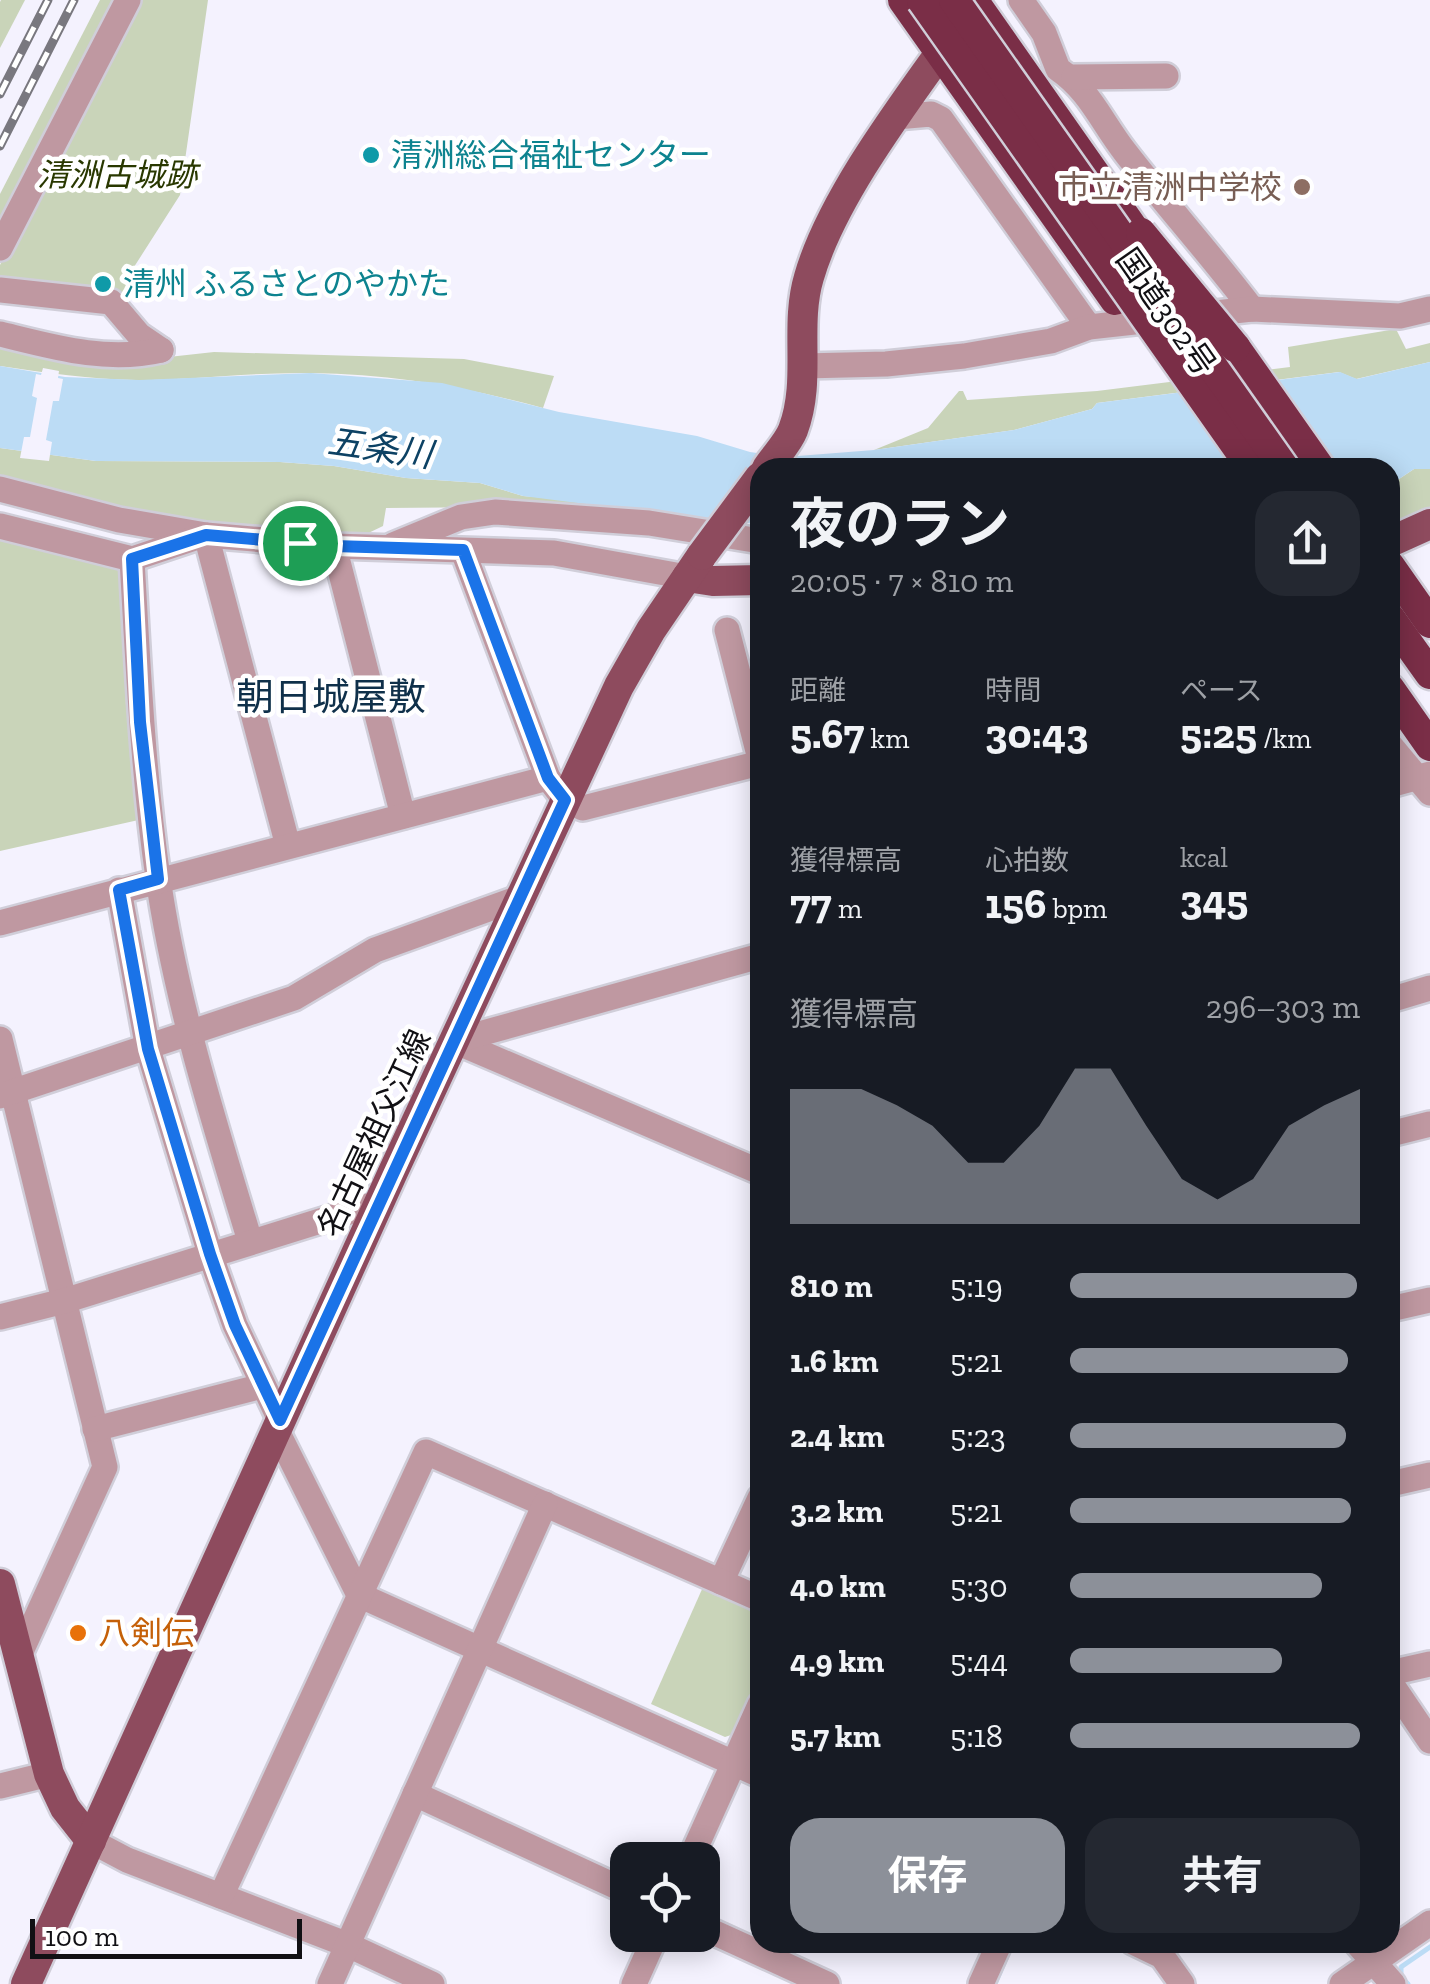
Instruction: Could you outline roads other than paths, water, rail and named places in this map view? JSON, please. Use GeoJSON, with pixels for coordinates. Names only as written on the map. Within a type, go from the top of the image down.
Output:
{"type":"FeatureCollection","features":[{"type":"Feature","properties":{"kind":"highway","name":"国道302号"},"geometry":{"type":"LineString","coordinates":[[903,0],[1226,458]]}},
{"type":"Feature","properties":{"kind":"highway"},"geometry":{"type":"LineString","coordinates":[[922,0],[1245,458]]}},
{"type":"Feature","properties":{"kind":"highway","name":"国道302号"},"geometry":{"type":"LineString","coordinates":[[970,1],[1295,458]]}},
{"type":"Feature","properties":{"kind":"highway"},"geometry":{"type":"LineString","coordinates":[[970,1],[992,54],[1277,458]]}},
{"type":"Feature","properties":{"kind":"highway"},"geometry":{"type":"LineString","coordinates":[[992,54],[1235,347],[1313,458]]}},
{"type":"Feature","properties":{"kind":"highway"},"geometry":{"type":"LineString","coordinates":[[1400,580],[1430,623]]}},
{"type":"Feature","properties":{"kind":"highway"},"geometry":{"type":"LineString","coordinates":[[1400,605],[1430,648]]}},
{"type":"Feature","properties":{"kind":"highway"},"geometry":{"type":"LineString","coordinates":[[1400,632],[1430,674]]}},
{"type":"Feature","properties":{"kind":"highway"},"geometry":{"type":"LineString","coordinates":[[1400,676],[1430,719]]}},
{"type":"Feature","properties":{"kind":"highway"},"geometry":{"type":"LineString","coordinates":[[1400,704],[1430,746]]}},
{"type":"Feature","properties":{"kind":"main road"},"geometry":{"type":"LineString","coordinates":[[774,458],[792,433],[804,370],[802,323],[807,282],[818,249],[837,210],[970,1]]}},
{"type":"Feature","properties":{"kind":"main road","name":"名古屋祖父江線"},"geometry":{"type":"LineString","coordinates":[[26,1984],[519,898],[556,789],[695,566],[750,490]]}},
{"type":"Feature","properties":{"kind":"main road"},"geometry":{"type":"LineString","coordinates":[[1400,538],[1429,527]]}},
{"type":"Feature","properties":{"kind":"main road"},"geometry":{"type":"LineString","coordinates":[[695,566],[713,581],[750,580]]}},
{"type":"Feature","properties":{"kind":"main road"},"geometry":{"type":"LineString","coordinates":[[0,1587],[50,1774],[64,1808],[91,1842]]}},
{"type":"Feature","properties":{"kind":"street"},"geometry":{"type":"LineString","coordinates":[[0,248],[128,0]]}},
{"type":"Feature","properties":{"kind":"street"},"geometry":{"type":"LineString","coordinates":[[1021,0],[1044,33],[1052,61],[1074,78],[1124,151],[1252,309]]}},
{"type":"Feature","properties":{"kind":"street"},"geometry":{"type":"LineString","coordinates":[[1074,78],[1166,76]]}},
{"type":"Feature","properties":{"kind":"street"},"geometry":{"type":"LineString","coordinates":[[896,117],[926,113],[941,119],[1089,326]]}},
{"type":"Feature","properties":{"kind":"street"},"geometry":{"type":"LineString","coordinates":[[1055,116],[1124,151]]}},
{"type":"Feature","properties":{"kind":"street"},"geometry":{"type":"LineString","coordinates":[[0,290],[110,302],[138,335],[161,350],[100,356],[0,334]]}},
{"type":"Feature","properties":{"kind":"street"},"geometry":{"type":"LineString","coordinates":[[804,370],[964,356],[1051,341],[1089,326],[1252,309],[1400,316],[1430,309]]}},
{"type":"Feature","properties":{"kind":"street"},"geometry":{"type":"LineString","coordinates":[[0,489],[119,520],[206,535],[385,549],[554,553],[695,566]]}},
{"type":"Feature","properties":{"kind":"street"},"geometry":{"type":"LineString","coordinates":[[385,549],[461,516],[495,512],[649,523],[750,539]]}},
{"type":"Feature","properties":{"kind":"street"},"geometry":{"type":"LineString","coordinates":[[0,526],[132,559],[206,535]]}},
{"type":"Feature","properties":{"kind":"street"},"geometry":{"type":"LineString","coordinates":[[206,535],[288,846]]}},
{"type":"Feature","properties":{"kind":"street"},"geometry":{"type":"LineString","coordinates":[[334,546],[403,816]]}},
{"type":"Feature","properties":{"kind":"street"},"geometry":{"type":"LineString","coordinates":[[463,550],[556,789],[583,808],[750,764]]}},
{"type":"Feature","properties":{"kind":"street"},"geometry":{"type":"LineString","coordinates":[[132,559],[140,722],[158,879],[191,1033],[250,1240]]}},
{"type":"Feature","properties":{"kind":"street"},"geometry":{"type":"LineString","coordinates":[[726,630],[750,722]]}},
{"type":"Feature","properties":{"kind":"street"},"geometry":{"type":"LineString","coordinates":[[1400,755],[1426,781]]}},
{"type":"Feature","properties":{"kind":"street"},"geometry":{"type":"LineString","coordinates":[[1400,784],[1426,781]]}},
{"type":"Feature","properties":{"kind":"street"},"geometry":{"type":"LineString","coordinates":[[0,923],[403,816],[556,789]]}},
{"type":"Feature","properties":{"kind":"street"},"geometry":{"type":"LineString","coordinates":[[119,890],[148,1049],[210,1254],[235,1325],[278,1425],[360,1596],[750,1771]]}},
{"type":"Feature","properties":{"kind":"street"},"geometry":{"type":"LineString","coordinates":[[6,1094],[294,998],[375,950],[519,898]]}},
{"type":"Feature","properties":{"kind":"street"},"geometry":{"type":"LineString","coordinates":[[454,1041],[750,959]]}},
{"type":"Feature","properties":{"kind":"street"},"geometry":{"type":"LineString","coordinates":[[1400,997],[1430,988]]}},
{"type":"Feature","properties":{"kind":"street"},"geometry":{"type":"LineString","coordinates":[[0,1039],[6,1094],[64,1300],[105,1467],[18,1658]]}},
{"type":"Feature","properties":{"kind":"street"},"geometry":{"type":"LineString","coordinates":[[454,1041],[750,1168]]}},
{"type":"Feature","properties":{"kind":"street"},"geometry":{"type":"LineString","coordinates":[[1400,1132],[1430,1124]]}},
{"type":"Feature","properties":{"kind":"street"},"geometry":{"type":"LineString","coordinates":[[0,1317],[381,1202]]}},
{"type":"Feature","properties":{"kind":"street"},"geometry":{"type":"LineString","coordinates":[[1400,1307],[1430,1300]]}},
{"type":"Feature","properties":{"kind":"street"},"geometry":{"type":"LineString","coordinates":[[95,1428],[262,1386]]}},
{"type":"Feature","properties":{"kind":"street"},"geometry":{"type":"LineString","coordinates":[[221,1896],[426,1452],[750,1595]]}},
{"type":"Feature","properties":{"kind":"street"},"geometry":{"type":"LineString","coordinates":[[1400,1482],[1430,1475]]}},
{"type":"Feature","properties":{"kind":"street"},"geometry":{"type":"LineString","coordinates":[[330,1984],[545,1504]]}},
{"type":"Feature","properties":{"kind":"street"},"geometry":{"type":"LineString","coordinates":[[721,1582],[750,1520]]}},
{"type":"Feature","properties":{"kind":"street"},"geometry":{"type":"LineString","coordinates":[[1400,1671],[1430,1664]]}},
{"type":"Feature","properties":{"kind":"street"},"geometry":{"type":"LineString","coordinates":[[1400,1697],[1430,1742]]}},
{"type":"Feature","properties":{"kind":"street"},"geometry":{"type":"LineString","coordinates":[[698,1842],[750,1728]]}},
{"type":"Feature","properties":{"kind":"street"},"geometry":{"type":"LineString","coordinates":[[0,1786],[50,1774]]}},
{"type":"Feature","properties":{"kind":"street"},"geometry":{"type":"LineString","coordinates":[[415,1794],[610,1884]]}},
{"type":"Feature","properties":{"kind":"street"},"geometry":{"type":"LineString","coordinates":[[91,1842],[432,1984]]}},
{"type":"Feature","properties":{"kind":"street"},"geometry":{"type":"LineString","coordinates":[[1400,1936],[1430,1923]]}},
{"type":"Feature","properties":{"kind":"street"},"geometry":{"type":"LineString","coordinates":[[720,1934],[750,1948]]}},
{"type":"Feature","properties":{"kind":"street"},"geometry":{"type":"LineString","coordinates":[[634,1984],[648,1952]]}},
{"type":"Feature","properties":{"kind":"street"},"geometry":{"type":"LineString","coordinates":[[760,1953],[827,1984]]}},
{"type":"Feature","properties":{"kind":"street"},"geometry":{"type":"LineString","coordinates":[[981,1984],[995,1953]]}},
{"type":"Feature","properties":{"kind":"street"},"geometry":{"type":"LineString","coordinates":[[1156,1953],[1182,1984]]}},
{"type":"Feature","properties":{"kind":"street"},"geometry":{"type":"LineString","coordinates":[[1342,1984],[1364,1953]]}},
{"type":"Feature","properties":{"kind":"street"},"geometry":{"type":"LineString","coordinates":[[1366,1953],[1393,1984]]}},
{"type":"Feature","properties":{"kind":"water","name":"五条川"},"geometry":{"type":"Polygon","coordinates":[[[1430,362],[1430,469],[1414,469],[1400,478],[1400,458],[750,458],[750,523],[742,524],[523,496],[480,483],[406,478],[334,466],[96,461],[0,448],[0,366],[65,377],[139,380],[311,373],[442,383],[559,412],[697,436],[750,452],[785,457],[874,450],[1014,430],[1092,409],[1097,403],[1340,372],[1357,379],[1430,362]]]}},
{"type":"Feature","properties":{"kind":"waterway"},"geometry":{"type":"LineString","coordinates":[[1408,1984],[1401,1977],[1401,1967],[1430,1947]]}},
{"type":"Feature","properties":{"kind":"waterway"},"geometry":{"type":"LineString","coordinates":[[995,1984],[1008,1953]]}},
{"type":"Feature","properties":{"kind":"railway"},"geometry":{"type":"LineString","coordinates":[[0,94],[48,0]]}},
{"type":"Feature","properties":{"kind":"railway"},"geometry":{"type":"LineString","coordinates":[[0,146],[74,0]]}},
{"type":"Feature","properties":{"kind":"place","name":"清洲総合福祉センター"},"geometry":{"type":"Point","coordinates":[371,155]}},
{"type":"Feature","properties":{"kind":"place","name":"市立清洲中学校"},"geometry":{"type":"Point","coordinates":[1302,187]}},
{"type":"Feature","properties":{"kind":"place","name":"清州 ふるさとのやかた"},"geometry":{"type":"Point","coordinates":[103,284]}},
{"type":"Feature","properties":{"kind":"place","name":"八剣伝"},"geometry":{"type":"Point","coordinates":[78,1633]}},
{"type":"Feature","properties":{"kind":"district","name":"朝日城屋敷"},"geometry":{"type":"Point","coordinates":[331,697]}},
{"type":"Feature","properties":{"kind":"park label","name":"清洲古城跡"},"geometry":{"type":"Point","coordinates":[117,175]}}]}
